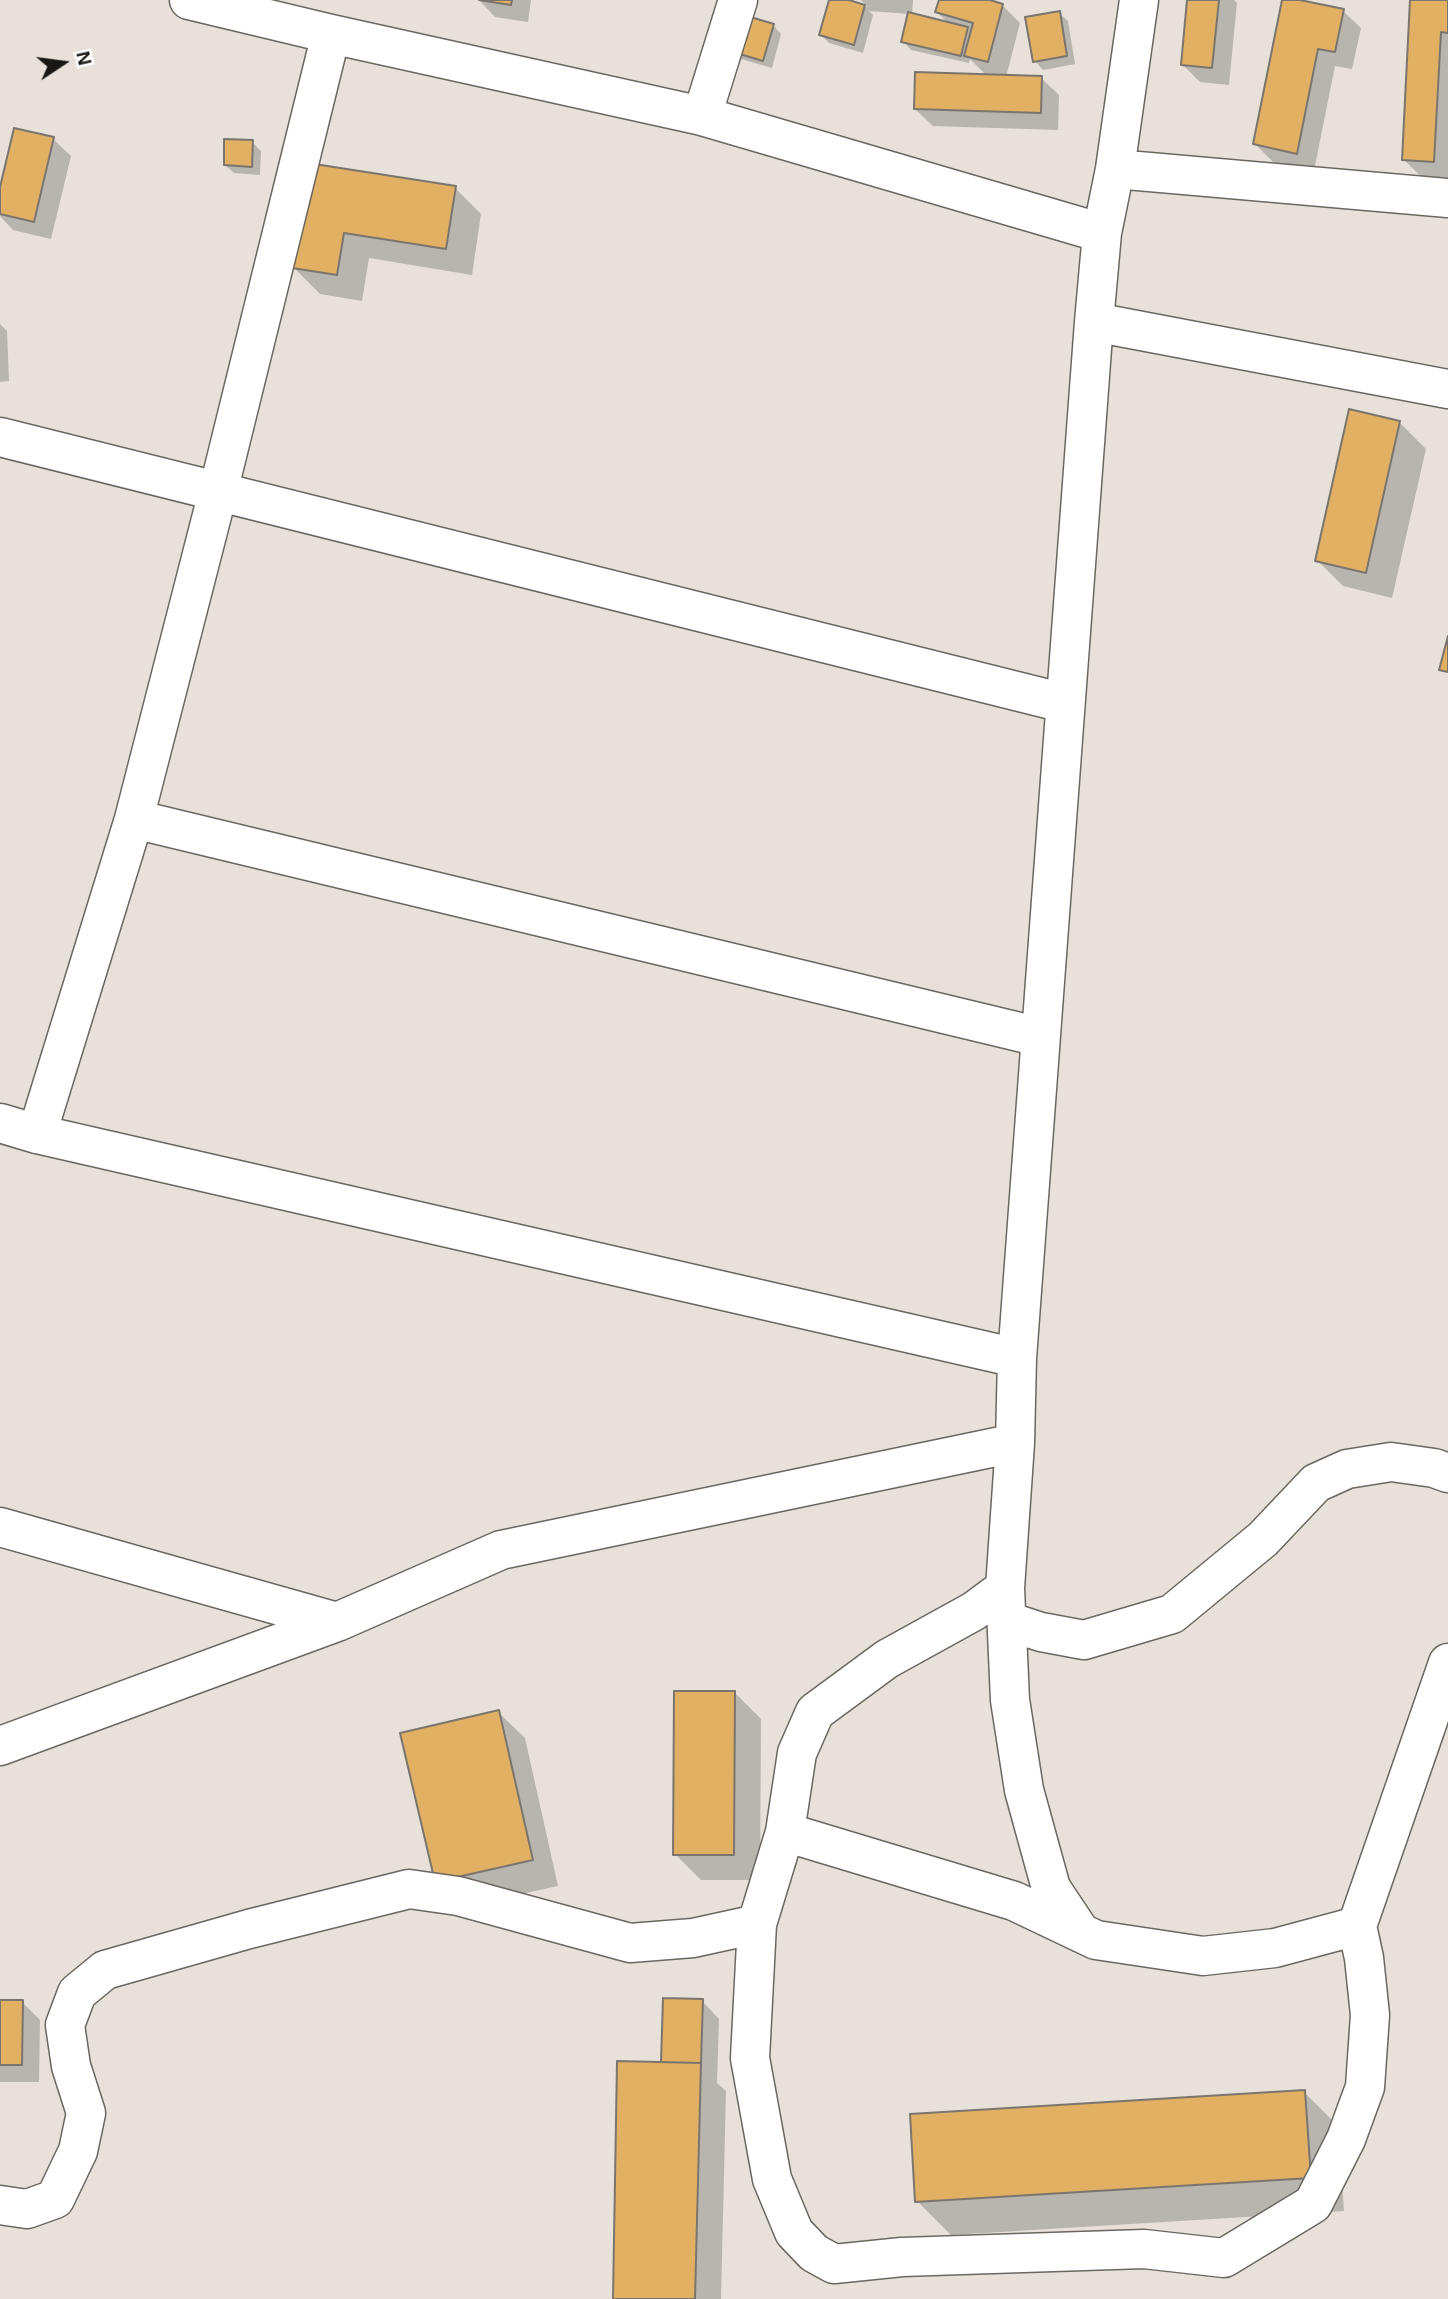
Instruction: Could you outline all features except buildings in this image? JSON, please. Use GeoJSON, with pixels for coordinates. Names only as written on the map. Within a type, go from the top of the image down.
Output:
{"type":"FeatureCollection","features":[{"type":"Feature","properties":{"kind":"street"},"geometry":{"type":"LineString","coordinates":[[189,0],[702,116],[1102,233]]}},
{"type":"Feature","properties":{"kind":"street"},"geometry":{"type":"LineString","coordinates":[[702,116],[737,0]]}},
{"type":"Feature","properties":{"kind":"street"},"geometry":{"type":"LineString","coordinates":[[1081,1933],[1051,1888],[1024,1790],[1010,1700],[1006,1604],[1017,1358],[1094,322],[1102,233],[1115,169],[1139,0]]}},
{"type":"Feature","properties":{"kind":"street"},"geometry":{"type":"LineString","coordinates":[[37,1134],[134,819],[331,34]]}},
{"type":"Feature","properties":{"kind":"street"},"geometry":{"type":"LineString","coordinates":[[1115,169],[1448,198]]}},
{"type":"Feature","properties":{"kind":"street"},"geometry":{"type":"LineString","coordinates":[[1094,322],[1448,389]]}},
{"type":"Feature","properties":{"kind":"street"},"geometry":{"type":"LineString","coordinates":[[0,437],[1064,703]]}},
{"type":"Feature","properties":{"kind":"street"},"geometry":{"type":"LineString","coordinates":[[134,819],[1040,1037]]}},
{"type":"Feature","properties":{"kind":"street"},"geometry":{"type":"LineString","coordinates":[[0,1123],[37,1134],[1017,1358]]}},
{"type":"Feature","properties":{"kind":"street"},"geometry":{"type":"LineString","coordinates":[[0,1746],[337,1622],[501,1550],[1015,1443]]}},
{"type":"Feature","properties":{"kind":"street"},"geometry":{"type":"LineString","coordinates":[[1006,1604],[1041,1632],[1084,1640],[1172,1614],[1263,1539],[1316,1483],[1348,1469],[1391,1462],[1434,1468],[1448,1474]]}},
{"type":"Feature","properties":{"kind":"street"},"geometry":{"type":"LineString","coordinates":[[0,1527],[337,1622]]}},
{"type":"Feature","properties":{"kind":"street"},"geometry":{"type":"LineString","coordinates":[[1006,1604],[974,1611],[887,1659],[815,1712],[797,1753],[785,1832],[757,1924],[750,2058],[772,2179],[794,2232],[814,2253],[834,2264],[902,2257],[1144,2249],[1224,2258],[1313,2204],[1346,2139],[1365,2087],[1370,2015],[1364,1958],[1357,1926],[1448,1662]]}},
{"type":"Feature","properties":{"kind":"street"},"geometry":{"type":"LineString","coordinates":[[785,1832],[1014,1901],[1096,1940],[1203,1956],[1275,1948],[1357,1926]]}},
{"type":"Feature","properties":{"kind":"street"},"geometry":{"type":"LineString","coordinates":[[0,2205],[27,2209],[55,2199],[78,2151],[86,2113],[71,2066],[65,2025],[77,1993],[105,1970],[250,1929],[409,1889],[458,1896],[630,1943],[693,1938],[757,1924]]}}]}
